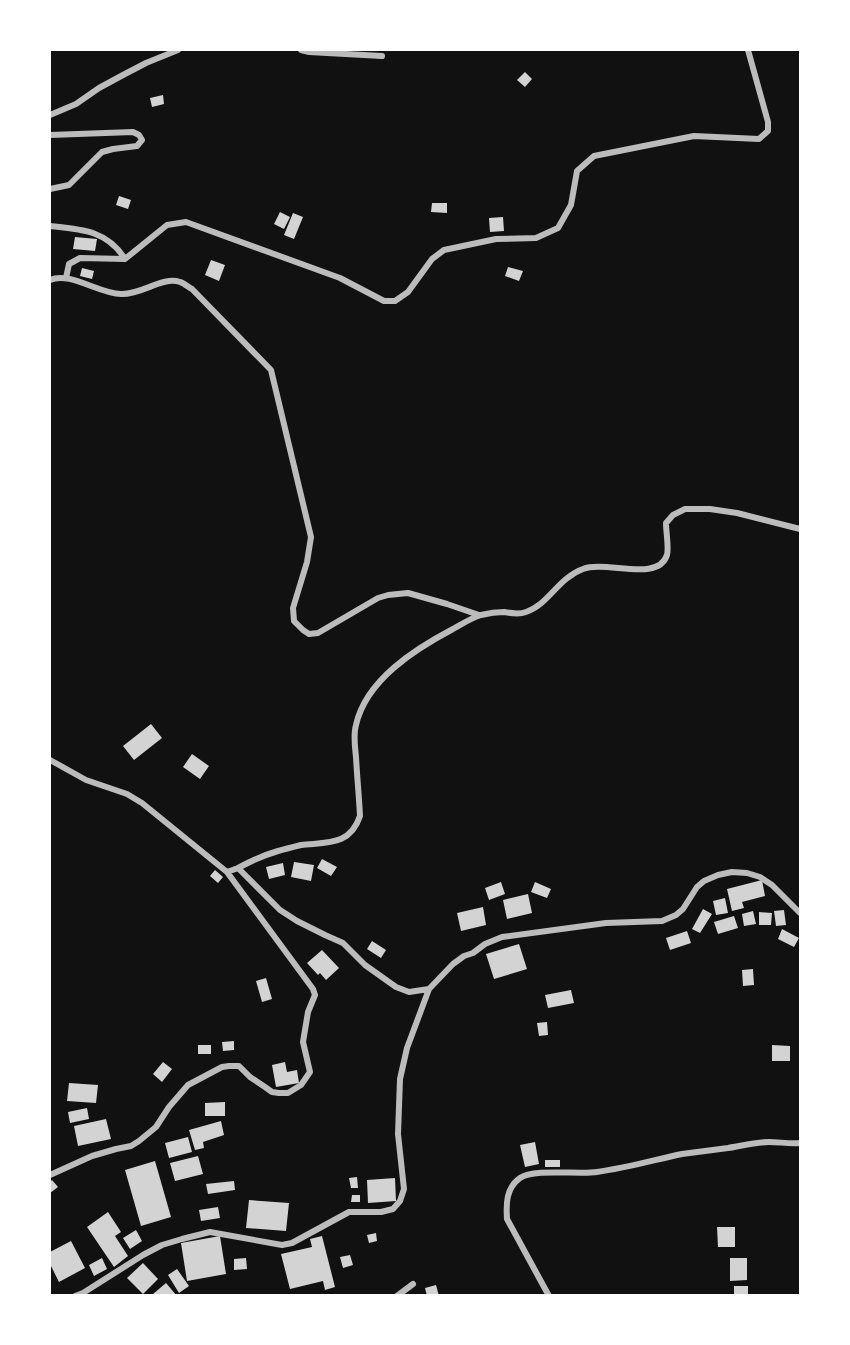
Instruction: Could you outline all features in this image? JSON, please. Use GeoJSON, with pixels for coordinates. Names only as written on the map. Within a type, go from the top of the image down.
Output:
{"type":"FeatureCollection","features":[{"type":"Feature","properties":{"kind":"street"},"geometry":{"type":"LineString","coordinates":[[50,115],[76,104],[130,71],[178,50]]}},
{"type":"Feature","properties":{"kind":"street"},"geometry":{"type":"LineString","coordinates":[[301,50],[382,56]]}},
{"type":"Feature","properties":{"kind":"street"},"geometry":{"type":"LineString","coordinates":[[66,278],[69,264],[80,258],[125,260],[167,225],[186,222],[340,278],[384,302],[395,301],[408,292],[432,259],[444,250],[496,239],[536,238],[558,228],[571,205],[577,171],[594,156],[694,136],[759,139],[768,131],[768,122],[748,50]]}},
{"type":"Feature","properties":{"kind":"street"},"geometry":{"type":"LineString","coordinates":[[50,135],[133,132],[142,140],[137,147],[102,152],[69,185],[50,189]]}},
{"type":"Feature","properties":{"kind":"street"},"geometry":{"type":"LineString","coordinates":[[50,226],[91,232],[108,240],[125,260]]}},
{"type":"Feature","properties":{"kind":"street"},"geometry":{"type":"LineString","coordinates":[[50,280],[66,278],[103,291],[122,294],[140,292],[164,281],[179,282],[192,289],[271,370],[311,537],[307,562],[293,608],[294,621],[303,630],[318,633],[378,598],[408,593],[480,616]]}},
{"type":"Feature","properties":{"kind":"street"},"geometry":{"type":"LineString","coordinates":[[227,872],[276,851],[340,840],[356,827],[360,816],[355,727],[365,700],[385,676],[406,657],[438,636],[493,612],[519,614],[526,612],[534,608],[568,576],[584,568],[597,566],[646,570],[660,566],[667,554],[666,524],[673,515],[685,509],[710,509],[737,513],[801,530]]}},
{"type":"Feature","properties":{"kind":"street"},"geometry":{"type":"LineString","coordinates":[[50,760],[86,780],[127,794],[142,803],[227,872],[313,989],[315,995],[308,1012],[303,1042],[310,1072],[301,1085],[288,1093],[272,1092],[250,1077],[239,1066],[222,1067],[188,1085],[156,1127],[139,1141],[131,1146],[92,1156],[50,1175]]}},
{"type":"Feature","properties":{"kind":"street"},"geometry":{"type":"LineString","coordinates":[[238,868],[280,910],[297,921],[343,943],[365,965],[396,987],[410,992],[429,989]]}},
{"type":"Feature","properties":{"kind":"street"},"geometry":{"type":"LineString","coordinates":[[75,1296],[109,1278],[143,1255],[162,1245],[182,1239],[210,1232],[282,1245],[292,1243],[348,1212],[381,1212],[393,1209],[400,1201],[404,1189],[398,1134],[400,1079],[417,1018],[429,989],[453,964],[485,944],[502,937],[606,923],[662,921],[676,915],[704,881],[732,872],[760,877],[772,885],[801,913]]}},
{"type":"Feature","properties":{"kind":"street"},"geometry":{"type":"LineString","coordinates":[[549,1296],[507,1219],[512,1185],[522,1176],[595,1172],[682,1154],[768,1142],[801,1143]]}},
{"type":"Feature","properties":{"kind":"street"},"geometry":{"type":"LineString","coordinates":[[397,1296],[413,1284]]}},
{"type":"Feature","properties":{"kind":"building"},"geometry":{"type":"Polygon","coordinates":[[[525,72],[532,79],[525,87],[517,80],[525,72]]]}},
{"type":"Feature","properties":{"kind":"building"},"geometry":{"type":"Polygon","coordinates":[[[163,95],[164,104],[152,107],[150,98],[163,95]]]}},
{"type":"Feature","properties":{"kind":"building"},"geometry":{"type":"Polygon","coordinates":[[[119,196],[131,200],[128,209],[116,205],[119,196]]]}},
{"type":"Feature","properties":{"kind":"building"},"geometry":{"type":"Polygon","coordinates":[[[432,203],[447,203],[447,213],[431,212],[432,203]]]}},
{"type":"Feature","properties":{"kind":"building"},"geometry":{"type":"Polygon","coordinates":[[[280,212],[290,217],[284,229],[274,224],[280,212]]]}},
{"type":"Feature","properties":{"kind":"building"},"geometry":{"type":"Polygon","coordinates":[[[293,213],[303,217],[294,239],[284,235],[293,213]]]}},
{"type":"Feature","properties":{"kind":"building"},"geometry":{"type":"Polygon","coordinates":[[[503,217],[504,231],[490,232],[489,218],[503,217]]]}},
{"type":"Feature","properties":{"kind":"building"},"geometry":{"type":"Polygon","coordinates":[[[75,237],[97,239],[95,251],[73,249],[75,237]]]}},
{"type":"Feature","properties":{"kind":"building"},"geometry":{"type":"Polygon","coordinates":[[[211,260],[225,265],[219,281],[205,275],[211,260]]]}},
{"type":"Feature","properties":{"kind":"building"},"geometry":{"type":"Polygon","coordinates":[[[508,267],[523,271],[519,281],[505,276],[508,267]]]}},
{"type":"Feature","properties":{"kind":"building"},"geometry":{"type":"Polygon","coordinates":[[[82,268],[94,271],[92,279],[80,276],[82,268]]]}},
{"type":"Feature","properties":{"kind":"building"},"geometry":{"type":"Polygon","coordinates":[[[151,724],[162,738],[134,760],[123,746],[151,724]]]}},
{"type":"Feature","properties":{"kind":"building"},"geometry":{"type":"Polygon","coordinates":[[[192,754],[209,766],[200,779],[183,767],[192,754]]]}},
{"type":"Feature","properties":{"kind":"building"},"geometry":{"type":"Polygon","coordinates":[[[322,859],[337,867],[331,876],[317,868],[322,859]]]}},
{"type":"Feature","properties":{"kind":"building"},"geometry":{"type":"Polygon","coordinates":[[[294,862],[314,865],[311,881],[291,877],[294,862]]]}},
{"type":"Feature","properties":{"kind":"building"},"geometry":{"type":"Polygon","coordinates":[[[283,863],[285,875],[269,879],[266,867],[283,863]]]}},
{"type":"Feature","properties":{"kind":"building"},"geometry":{"type":"Polygon","coordinates":[[[215,870],[223,877],[218,883],[210,876],[215,870]]]}},
{"type":"Feature","properties":{"kind":"building"},"geometry":{"type":"Polygon","coordinates":[[[762,880],[765,896],[742,902],[744,908],[732,911],[727,889],[762,880]]]}},
{"type":"Feature","properties":{"kind":"building"},"geometry":{"type":"Polygon","coordinates":[[[501,882],[505,894],[489,900],[485,888],[501,882]]]}},
{"type":"Feature","properties":{"kind":"building"},"geometry":{"type":"Polygon","coordinates":[[[535,882],[551,889],[547,898],[531,892],[535,882]]]}},
{"type":"Feature","properties":{"kind":"building"},"geometry":{"type":"Polygon","coordinates":[[[528,894],[532,913],[507,919],[503,900],[528,894]]]}},
{"type":"Feature","properties":{"kind":"building"},"geometry":{"type":"Polygon","coordinates":[[[725,898],[728,913],[716,915],[713,901],[725,898]]]}},
{"type":"Feature","properties":{"kind":"building"},"geometry":{"type":"Polygon","coordinates":[[[483,907],[486,925],[461,931],[457,913],[483,907]]]}},
{"type":"Feature","properties":{"kind":"building"},"geometry":{"type":"Polygon","coordinates":[[[703,909],[712,914],[700,933],[692,929],[703,909]]]}},
{"type":"Feature","properties":{"kind":"building"},"geometry":{"type":"Polygon","coordinates":[[[784,910],[786,925],[776,926],[774,911],[784,910]]]}},
{"type":"Feature","properties":{"kind":"building"},"geometry":{"type":"Polygon","coordinates":[[[753,911],[756,924],[744,926],[742,914],[753,911]]]}},
{"type":"Feature","properties":{"kind":"building"},"geometry":{"type":"Polygon","coordinates":[[[759,912],[772,913],[771,925],[759,925],[759,912]]]}},
{"type":"Feature","properties":{"kind":"building"},"geometry":{"type":"Polygon","coordinates":[[[734,916],[738,928],[718,934],[714,922],[734,916]]]}},
{"type":"Feature","properties":{"kind":"building"},"geometry":{"type":"Polygon","coordinates":[[[782,929],[799,938],[794,947],[778,939],[782,929]]]}},
{"type":"Feature","properties":{"kind":"building"},"geometry":{"type":"Polygon","coordinates":[[[687,931],[691,943],[670,950],[666,938],[687,931]]]}},
{"type":"Feature","properties":{"kind":"building"},"geometry":{"type":"Polygon","coordinates":[[[372,941],[386,950],[381,958],[367,949],[372,941]]]}},
{"type":"Feature","properties":{"kind":"building"},"geometry":{"type":"Polygon","coordinates":[[[519,944],[527,969],[494,979],[486,954],[519,944]]]}},
{"type":"Feature","properties":{"kind":"building"},"geometry":{"type":"Polygon","coordinates":[[[322,950],[339,968],[326,980],[307,963],[322,950]]]}},
{"type":"Feature","properties":{"kind":"building"},"geometry":{"type":"Polygon","coordinates":[[[753,969],[754,985],[743,986],[742,970],[753,969]]]}},
{"type":"Feature","properties":{"kind":"building"},"geometry":{"type":"Polygon","coordinates":[[[266,978],[272,999],[262,1002],[256,981],[266,978]]]}},
{"type":"Feature","properties":{"kind":"building"},"geometry":{"type":"Polygon","coordinates":[[[571,990],[574,1003],[548,1008],[545,995],[571,990]]]}},
{"type":"Feature","properties":{"kind":"building"},"geometry":{"type":"Polygon","coordinates":[[[547,1022],[548,1035],[539,1036],[537,1023],[547,1022]]]}},
{"type":"Feature","properties":{"kind":"building"},"geometry":{"type":"Polygon","coordinates":[[[234,1041],[234,1050],[223,1051],[222,1042],[234,1041]]]}},
{"type":"Feature","properties":{"kind":"building"},"geometry":{"type":"Polygon","coordinates":[[[198,1045],[211,1045],[211,1054],[198,1054],[198,1045]]]}},
{"type":"Feature","properties":{"kind":"building"},"geometry":{"type":"Polygon","coordinates":[[[772,1045],[790,1046],[790,1061],[772,1061],[772,1045]]]}},
{"type":"Feature","properties":{"kind":"building"},"geometry":{"type":"Polygon","coordinates":[[[163,1062],[172,1069],[162,1082],[153,1074],[163,1062]]]}},
{"type":"Feature","properties":{"kind":"building"},"geometry":{"type":"Polygon","coordinates":[[[285,1062],[287,1072],[297,1070],[299,1083],[276,1087],[272,1065],[285,1062]]]}},
{"type":"Feature","properties":{"kind":"building"},"geometry":{"type":"Polygon","coordinates":[[[69,1083],[98,1085],[96,1103],[67,1101],[69,1083]]]}},
{"type":"Feature","properties":{"kind":"building"},"geometry":{"type":"Polygon","coordinates":[[[225,1102],[225,1116],[205,1116],[205,1103],[225,1102]]]}},
{"type":"Feature","properties":{"kind":"building"},"geometry":{"type":"Polygon","coordinates":[[[87,1108],[89,1119],[70,1123],[68,1112],[87,1108]]]}},
{"type":"Feature","properties":{"kind":"building"},"geometry":{"type":"Polygon","coordinates":[[[106,1119],[111,1139],[78,1146],[74,1126],[106,1119]]]}},
{"type":"Feature","properties":{"kind":"building"},"geometry":{"type":"Polygon","coordinates":[[[221,1121],[224,1135],[203,1142],[204,1148],[195,1150],[189,1130],[221,1121]]]}},
{"type":"Feature","properties":{"kind":"building"},"geometry":{"type":"Polygon","coordinates":[[[188,1137],[192,1152],[169,1158],[165,1143],[188,1137]]]}},
{"type":"Feature","properties":{"kind":"building"},"geometry":{"type":"Polygon","coordinates":[[[535,1142],[539,1164],[525,1167],[520,1145],[535,1142]]]}},
{"type":"Feature","properties":{"kind":"building"},"geometry":{"type":"Polygon","coordinates":[[[198,1156],[203,1174],[175,1181],[170,1163],[198,1156]]]}},
{"type":"Feature","properties":{"kind":"building"},"geometry":{"type":"Polygon","coordinates":[[[545,1160],[560,1160],[560,1167],[545,1167],[545,1160]]]}},
{"type":"Feature","properties":{"kind":"building"},"geometry":{"type":"Polygon","coordinates":[[[155,1161],[171,1217],[141,1226],[125,1170],[155,1161]]]}},
{"type":"Feature","properties":{"kind":"building"},"geometry":{"type":"Polygon","coordinates":[[[357,1177],[358,1188],[351,1188],[349,1178],[357,1177]]]}},
{"type":"Feature","properties":{"kind":"building"},"geometry":{"type":"Polygon","coordinates":[[[395,1178],[396,1201],[368,1203],[367,1180],[395,1178]]]}},
{"type":"Feature","properties":{"kind":"building"},"geometry":{"type":"Polygon","coordinates":[[[52,1180],[58,1187],[50,1193],[50,1182],[52,1180]]]}},
{"type":"Feature","properties":{"kind":"building"},"geometry":{"type":"Polygon","coordinates":[[[234,1181],[235,1190],[208,1194],[206,1184],[234,1181]]]}},
{"type":"Feature","properties":{"kind":"building"},"geometry":{"type":"Polygon","coordinates":[[[352,1195],[360,1195],[360,1202],[351,1202],[352,1195]]]}},
{"type":"Feature","properties":{"kind":"building"},"geometry":{"type":"Polygon","coordinates":[[[249,1200],[289,1203],[286,1231],[246,1228],[249,1200]]]}},
{"type":"Feature","properties":{"kind":"building"},"geometry":{"type":"Polygon","coordinates":[[[218,1207],[220,1218],[201,1221],[199,1210],[218,1207]]]}},
{"type":"Feature","properties":{"kind":"building"},"geometry":{"type":"Polygon","coordinates":[[[108,1212],[121,1232],[115,1236],[128,1256],[114,1267],[87,1227],[108,1212]]]}},
{"type":"Feature","properties":{"kind":"building"},"geometry":{"type":"Polygon","coordinates":[[[717,1227],[735,1227],[735,1247],[718,1247],[717,1227]]]}},
{"type":"Feature","properties":{"kind":"building"},"geometry":{"type":"Polygon","coordinates":[[[136,1230],[142,1241],[130,1249],[123,1238],[136,1230]]]}},
{"type":"Feature","properties":{"kind":"building"},"geometry":{"type":"Polygon","coordinates":[[[376,1233],[377,1241],[369,1243],[367,1235],[376,1233]]]}},
{"type":"Feature","properties":{"kind":"building"},"geometry":{"type":"Polygon","coordinates":[[[220,1236],[226,1274],[187,1281],[181,1243],[220,1236]]]}},
{"type":"Feature","properties":{"kind":"building"},"geometry":{"type":"Polygon","coordinates":[[[322,1236],[335,1287],[325,1290],[323,1281],[290,1289],[281,1254],[312,1247],[310,1239],[322,1236]]]}},
{"type":"Feature","properties":{"kind":"building"},"geometry":{"type":"Polygon","coordinates":[[[71,1241],[85,1268],[59,1282],[50,1264],[50,1252],[71,1241]]]}},
{"type":"Feature","properties":{"kind":"building"},"geometry":{"type":"Polygon","coordinates":[[[350,1255],[353,1265],[343,1268],[340,1257],[350,1255]]]}},
{"type":"Feature","properties":{"kind":"building"},"geometry":{"type":"Polygon","coordinates":[[[102,1258],[107,1269],[94,1276],[89,1265],[102,1258]]]}},
{"type":"Feature","properties":{"kind":"building"},"geometry":{"type":"Polygon","coordinates":[[[246,1258],[247,1269],[234,1270],[234,1259],[246,1258]]]}},
{"type":"Feature","properties":{"kind":"building"},"geometry":{"type":"Polygon","coordinates":[[[730,1258],[747,1258],[747,1280],[730,1281],[730,1258]]]}},
{"type":"Feature","properties":{"kind":"building"},"geometry":{"type":"Polygon","coordinates":[[[143,1263],[158,1279],[143,1294],[127,1278],[143,1263]]]}},
{"type":"Feature","properties":{"kind":"building"},"geometry":{"type":"Polygon","coordinates":[[[177,1269],[189,1286],[179,1293],[168,1275],[177,1269]]]}},
{"type":"Feature","properties":{"kind":"building"},"geometry":{"type":"Polygon","coordinates":[[[166,1283],[177,1296],[155,1296],[153,1294],[166,1283]]]}},
{"type":"Feature","properties":{"kind":"building"},"geometry":{"type":"Polygon","coordinates":[[[436,1285],[439,1296],[427,1296],[425,1288],[436,1285]]]}},
{"type":"Feature","properties":{"kind":"building"},"geometry":{"type":"Polygon","coordinates":[[[734,1286],[748,1286],[748,1296],[734,1296],[734,1286]]]}}]}
